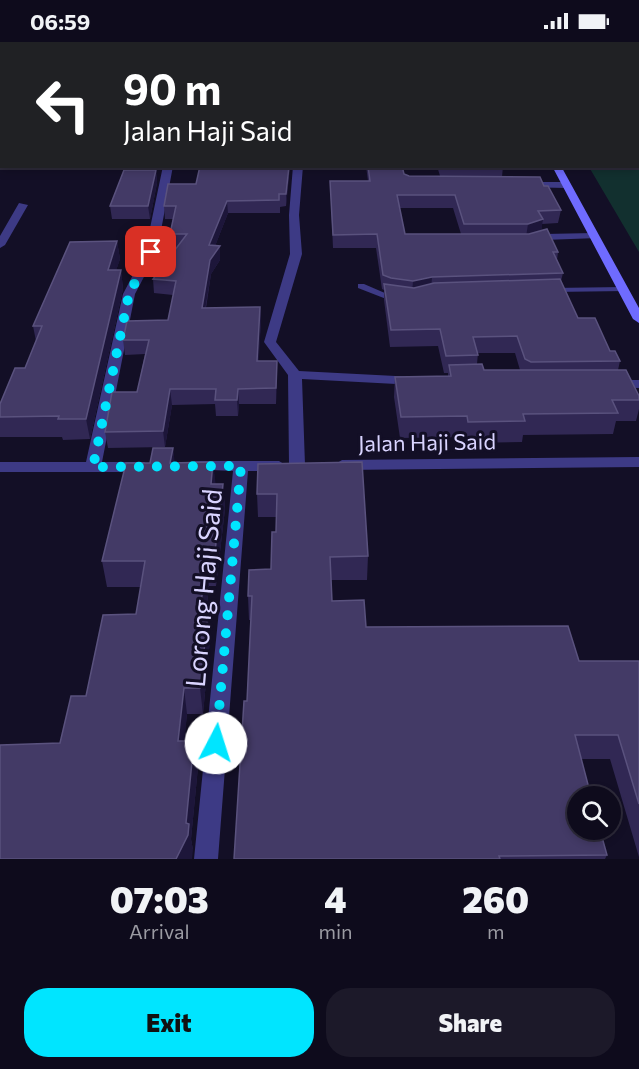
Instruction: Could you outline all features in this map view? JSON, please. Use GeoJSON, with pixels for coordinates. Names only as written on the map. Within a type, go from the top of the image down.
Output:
{"type":"FeatureCollection","features":[{"type":"Feature","properties":{"kind":"main road"},"geometry":{"type":"LineString","coordinates":[[557,168],[639,319]]}},
{"type":"Feature","properties":{"kind":"street"},"geometry":{"type":"LineString","coordinates":[[93,467],[129,294],[151,252],[168,168]]}},
{"type":"Feature","properties":{"kind":"street"},"geometry":{"type":"LineString","coordinates":[[298,168],[294,215],[296,254],[270,342],[295,375],[308,465]]}},
{"type":"Feature","properties":{"kind":"street"},"geometry":{"type":"LineString","coordinates":[[509,185],[566,185]]}},
{"type":"Feature","properties":{"kind":"street"},"geometry":{"type":"LineString","coordinates":[[0,245],[22,205]]}},
{"type":"Feature","properties":{"kind":"street"},"geometry":{"type":"LineString","coordinates":[[515,242],[544,237],[594,236]]}},
{"type":"Feature","properties":{"kind":"street"},"geometry":{"type":"LineString","coordinates":[[295,375],[435,380]]}},
{"type":"Feature","properties":{"kind":"street"},"geometry":{"type":"LineString","coordinates":[[605,384],[639,384]]}},
{"type":"Feature","properties":{"kind":"street","name":"Jalan Haji Said"},"geometry":{"type":"LineString","coordinates":[[184,466],[639,462]]}},
{"type":"Feature","properties":{"kind":"street"},"geometry":{"type":"LineString","coordinates":[[0,467],[161,466]]}},
{"type":"Feature","properties":{"kind":"street","name":"Lorong Haji Said"},"geometry":{"type":"LineString","coordinates":[[206,859],[241,466]]}},
{"type":"Feature","properties":{"kind":"lane"},"geometry":{"type":"LineString","coordinates":[[361,286],[401,301],[412,301]]}},
{"type":"Feature","properties":{"kind":"lane"},"geometry":{"type":"LineString","coordinates":[[541,291],[623,289]]}},
{"type":"Feature","properties":{"kind":"green space"},"geometry":{"type":"Polygon","coordinates":[[[590,168],[639,168],[639,252],[590,168]]]}},
{"type":"Feature","properties":{"kind":"building"},"geometry":{"type":"Polygon","coordinates":[[[200,168],[289,168],[286,194],[279,194],[279,200],[227,201],[209,245],[220,246],[210,260],[202,308],[260,307],[257,361],[277,361],[276,388],[238,389],[237,400],[215,400],[216,389],[170,389],[163,431],[105,432],[112,392],[137,392],[149,340],[123,340],[127,321],[168,320],[176,281],[153,279],[187,234],[170,234],[176,206],[164,206],[168,184],[196,184],[200,168]]]}},
{"type":"Feature","properties":{"kind":"building"},"geometry":{"type":"Polygon","coordinates":[[[368,168],[402,168],[404,174],[409,176],[540,177],[544,186],[548,186],[561,210],[538,211],[543,219],[528,224],[464,224],[455,195],[397,195],[405,234],[529,234],[547,229],[558,252],[553,252],[563,273],[432,277],[413,281],[383,275],[377,234],[333,235],[330,181],[370,181],[368,168]]]}},
{"type":"Feature","properties":{"kind":"building"},"geometry":{"type":"Polygon","coordinates":[[[124,170],[156,170],[148,206],[110,206],[124,170]]]}},
{"type":"Feature","properties":{"kind":"building"},"geometry":{"type":"Polygon","coordinates":[[[117,241],[108,270],[121,270],[86,419],[58,419],[59,416],[0,417],[0,404],[15,368],[25,368],[42,326],[33,326],[70,242],[117,241]]]}},
{"type":"Feature","properties":{"kind":"building"},"geometry":{"type":"Polygon","coordinates":[[[560,279],[578,318],[595,318],[610,351],[615,351],[620,361],[531,362],[525,359],[517,336],[473,337],[478,355],[446,356],[440,329],[391,330],[384,284],[414,288],[434,283],[560,279]]]}},
{"type":"Feature","properties":{"kind":"building"},"geometry":{"type":"Polygon","coordinates":[[[482,364],[484,370],[626,370],[639,400],[612,400],[618,413],[523,414],[525,421],[468,422],[467,416],[401,417],[395,377],[451,376],[449,365],[482,364]]]}},
{"type":"Feature","properties":{"kind":"building"},"geometry":{"type":"Polygon","coordinates":[[[153,448],[173,448],[170,463],[213,462],[211,484],[223,484],[214,560],[206,560],[200,613],[208,613],[200,688],[184,688],[178,741],[194,741],[186,823],[189,824],[188,835],[176,859],[0,859],[0,745],[60,743],[71,696],[86,696],[103,615],[136,614],[145,561],[102,561],[126,463],[150,463],[153,448]]]}},
{"type":"Feature","properties":{"kind":"building"},"geometry":{"type":"Polygon","coordinates":[[[362,462],[368,556],[330,557],[332,601],[364,600],[366,627],[568,626],[579,661],[639,661],[639,804],[618,735],[575,735],[588,786],[567,786],[567,840],[603,840],[607,855],[499,856],[500,859],[234,859],[244,701],[247,701],[252,596],[248,596],[249,570],[271,569],[272,532],[276,532],[277,494],[257,494],[258,464],[362,462]]]}},
{"type":"Feature","properties":{"kind":"route"},"geometry":{"type":"LineString","coordinates":[[151,252],[129,294],[93,467],[241,466],[216,743]]}}]}
